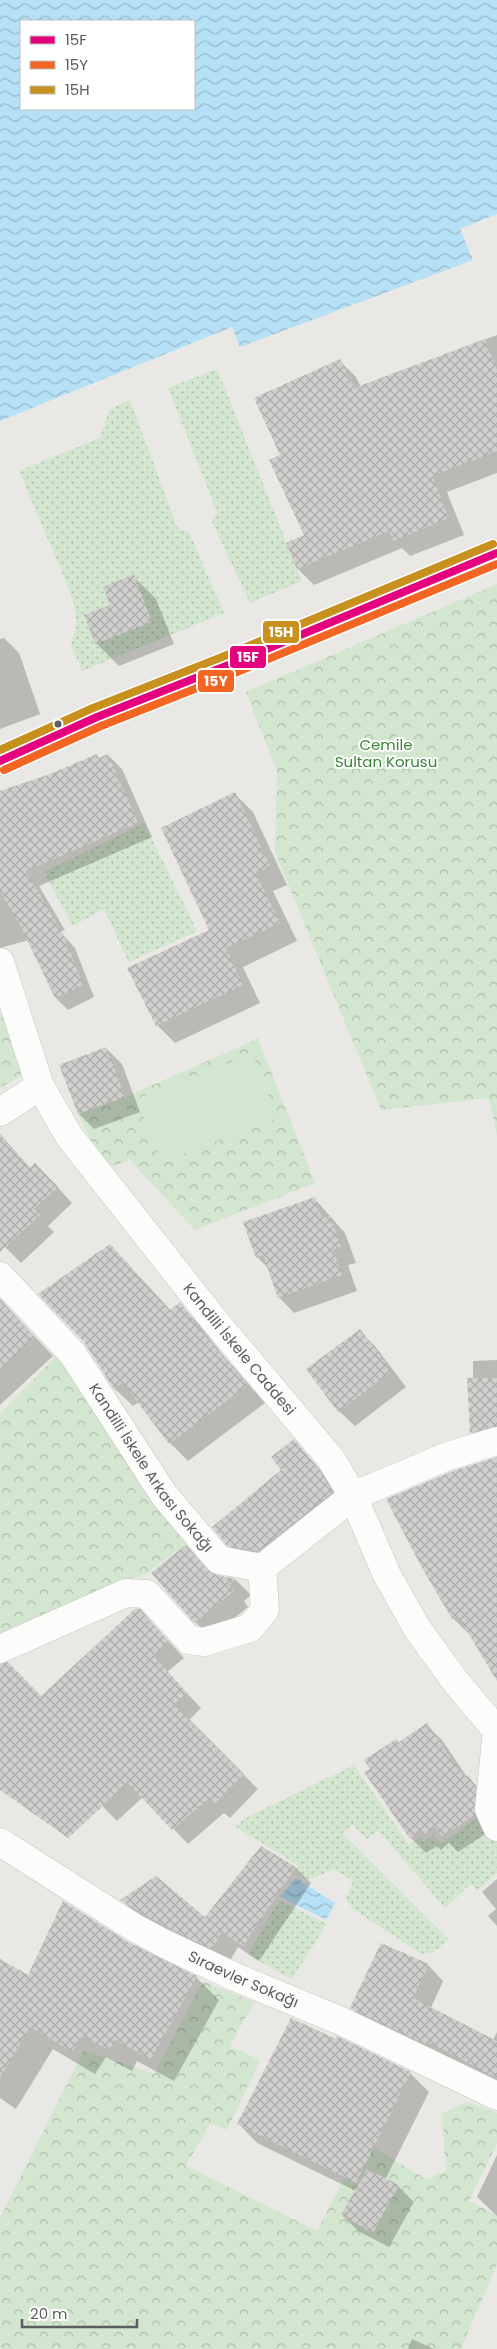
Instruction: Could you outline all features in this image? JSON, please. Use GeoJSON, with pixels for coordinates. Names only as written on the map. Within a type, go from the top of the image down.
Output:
{"type":"FeatureCollection","features":[{"type":"Feature","properties":{"kind":"main road"},"geometry":{"type":"LineString","coordinates":[[0,761],[97,717],[226,666],[497,553]]}},
{"type":"Feature","properties":{"kind":"street","name":"Kandilli İskele Caddesi"},"geometry":{"type":"LineString","coordinates":[[0,962],[40,1086],[69,1136],[214,1320],[319,1443],[353,1496],[387,1575],[418,1630],[456,1682],[497,1730]]}},
{"type":"Feature","properties":{"kind":"street"},"geometry":{"type":"LineString","coordinates":[[0,1112],[40,1086]]}},
{"type":"Feature","properties":{"kind":"street","name":"Kandilli İskele Arkası Sokağı"},"geometry":{"type":"LineString","coordinates":[[0,1276],[72,1353],[164,1495],[219,1560],[262,1568]]}},
{"type":"Feature","properties":{"kind":"street"},"geometry":{"type":"LineString","coordinates":[[0,1649],[126,1593],[147,1594],[189,1640],[204,1642],[250,1628],[265,1610],[262,1568],[353,1496],[448,1456],[497,1441]]}},
{"type":"Feature","properties":{"kind":"street"},"geometry":{"type":"LineString","coordinates":[[497,1730],[489,1809],[497,1827]]}},
{"type":"Feature","properties":{"kind":"street","name":"Sıraevler Sokağı"},"geometry":{"type":"LineString","coordinates":[[0,1842],[127,1923],[163,1943],[235,1977],[341,2021],[497,2096]]}},
{"type":"Feature","properties":{"kind":"green space"},"geometry":{"type":"Polygon","coordinates":[[[217,369],[302,581],[250,603],[212,522],[217,512],[168,388],[217,369]]]}},
{"type":"Feature","properties":{"kind":"green space"},"geometry":{"type":"Polygon","coordinates":[[[130,400],[178,529],[189,532],[224,613],[82,671],[71,645],[76,623],[72,597],[19,471],[100,438],[110,409],[130,400]]]}},
{"type":"Feature","properties":{"kind":"green space","name":"Cemile Sultan Korusu"},"geometry":{"type":"Polygon","coordinates":[[[497,584],[497,1135],[489,1098],[381,1110],[275,852],[277,771],[246,692],[497,584]]]}},
{"type":"Feature","properties":{"kind":"green space"},"geometry":{"type":"Polygon","coordinates":[[[144,823],[197,931],[129,962],[104,909],[73,926],[44,872],[144,823]]]}},
{"type":"Feature","properties":{"kind":"green space"},"geometry":{"type":"Polygon","coordinates":[[[2,1014],[26,1072],[0,1088],[0,1015],[2,1014]]]}},
{"type":"Feature","properties":{"kind":"green space"},"geometry":{"type":"Polygon","coordinates":[[[258,1039],[315,1183],[195,1230],[130,1160],[105,1169],[78,1114],[125,1097],[258,1039]]]}},
{"type":"Feature","properties":{"kind":"green space"},"geometry":{"type":"Polygon","coordinates":[[[252,1054],[277,1117],[162,1162],[137,1099],[252,1054]]]}},
{"type":"Feature","properties":{"kind":"green space"},"geometry":{"type":"Polygon","coordinates":[[[58,1354],[193,1540],[144,1575],[104,1587],[0,1639],[0,1414],[58,1354]]]}},
{"type":"Feature","properties":{"kind":"green space"},"geometry":{"type":"Polygon","coordinates":[[[354,1765],[409,1845],[420,1837],[423,1842],[433,1835],[441,1844],[482,1814],[497,1836],[497,1873],[477,1890],[471,1884],[445,1908],[378,1830],[367,1839],[353,1825],[342,1833],[448,1939],[432,1952],[420,1953],[353,1909],[346,1899],[353,1881],[334,1869],[308,1880],[295,1871],[299,1866],[234,1826],[250,1816],[354,1765]]]}},
{"type":"Feature","properties":{"kind":"green space"},"geometry":{"type":"Polygon","coordinates":[[[279,1900],[327,1924],[292,1979],[248,1955],[279,1900]]]}},
{"type":"Feature","properties":{"kind":"green space"},"geometry":{"type":"Polygon","coordinates":[[[203,1981],[254,2002],[230,2046],[260,2060],[227,2130],[210,2123],[186,2166],[317,2231],[363,2141],[426,2179],[446,2171],[442,2114],[466,2102],[497,2113],[497,2143],[469,2201],[497,2215],[497,2264],[461,2349],[0,2349],[0,2218],[84,2050],[154,2074],[203,1981]]]}},
{"type":"Feature","properties":{"kind":"water"},"geometry":{"type":"Polygon","coordinates":[[[0,0],[497,0],[497,214],[460,229],[473,260],[240,347],[232,327],[0,421],[0,0]]]}},
{"type":"Feature","properties":{"kind":"water"},"geometry":{"type":"Polygon","coordinates":[[[296,1878],[335,1903],[326,1920],[280,1897],[296,1878]]]}},
{"type":"Feature","properties":{"kind":"building"},"geometry":{"type":"Polygon","coordinates":[[[485,339],[497,370],[497,451],[432,476],[449,518],[393,541],[389,531],[297,569],[286,543],[304,535],[269,460],[280,455],[254,398],[340,359],[354,388],[485,339]]]}},
{"type":"Feature","properties":{"kind":"building"},"geometry":{"type":"Polygon","coordinates":[[[134,574],[152,622],[95,644],[84,615],[110,605],[103,587],[134,574]]]}},
{"type":"Feature","properties":{"kind":"building"},"geometry":{"type":"Polygon","coordinates":[[[97,754],[99,758],[108,754],[138,823],[26,871],[64,936],[83,985],[55,998],[19,923],[0,892],[0,791],[50,774],[97,754]]]}},
{"type":"Feature","properties":{"kind":"building"},"geometry":{"type":"Polygon","coordinates":[[[235,792],[270,866],[256,873],[280,923],[226,948],[243,985],[156,1026],[127,968],[209,930],[161,828],[235,792]]]}},
{"type":"Feature","properties":{"kind":"building"},"geometry":{"type":"Polygon","coordinates":[[[106,1047],[125,1097],[78,1114],[59,1065],[106,1047]]]}},
{"type":"Feature","properties":{"kind":"building"},"geometry":{"type":"Polygon","coordinates":[[[0,1135],[30,1168],[35,1163],[58,1187],[34,1209],[40,1215],[0,1252],[0,1135]]]}},
{"type":"Feature","properties":{"kind":"building"},"geometry":{"type":"Polygon","coordinates":[[[315,1197],[322,1218],[330,1216],[341,1247],[333,1250],[342,1275],[278,1298],[263,1255],[256,1258],[243,1222],[315,1197]]]}},
{"type":"Feature","properties":{"kind":"building"},"geometry":{"type":"Polygon","coordinates":[[[110,1244],[170,1310],[180,1302],[204,1335],[248,1385],[169,1444],[123,1383],[114,1389],[84,1342],[38,1294],[110,1244]]]}},
{"type":"Feature","properties":{"kind":"building"},"geometry":{"type":"Polygon","coordinates":[[[0,1299],[35,1337],[0,1370],[0,1299]]]}},
{"type":"Feature","properties":{"kind":"building"},"geometry":{"type":"Polygon","coordinates":[[[360,1329],[392,1371],[338,1412],[306,1369],[360,1329]]]}},
{"type":"Feature","properties":{"kind":"building"},"geometry":{"type":"Polygon","coordinates":[[[467,1378],[497,1378],[497,1426],[470,1433],[467,1378]]]}},
{"type":"Feature","properties":{"kind":"building"},"geometry":{"type":"Polygon","coordinates":[[[294,1439],[318,1468],[333,1492],[258,1551],[227,1546],[212,1527],[281,1470],[271,1457],[294,1439]]]}},
{"type":"Feature","properties":{"kind":"building"},"geometry":{"type":"Polygon","coordinates":[[[497,1457],[497,1681],[458,1616],[452,1619],[421,1566],[386,1499],[453,1471],[497,1457]]]}},
{"type":"Feature","properties":{"kind":"building"},"geometry":{"type":"Polygon","coordinates":[[[186,1545],[208,1570],[216,1575],[236,1579],[229,1585],[234,1591],[194,1623],[151,1573],[186,1545]]]}},
{"type":"Feature","properties":{"kind":"building"},"geometry":{"type":"Polygon","coordinates":[[[135,1609],[140,1609],[170,1643],[154,1656],[187,1693],[174,1704],[244,1774],[214,1804],[208,1799],[172,1830],[128,1783],[68,1838],[0,1790],[0,1664],[8,1662],[41,1696],[135,1609]]]}},
{"type":"Feature","properties":{"kind":"building"},"geometry":{"type":"Polygon","coordinates":[[[427,1723],[464,1777],[468,1775],[476,1787],[475,1815],[442,1837],[435,1827],[424,1835],[421,1830],[410,1839],[364,1772],[370,1769],[364,1760],[396,1739],[399,1742],[427,1723]]]}},
{"type":"Feature","properties":{"kind":"building"},"geometry":{"type":"Polygon","coordinates":[[[261,1846],[296,1867],[243,1946],[222,1932],[212,1949],[170,1929],[120,1900],[156,1876],[205,1917],[261,1846]]]}},
{"type":"Feature","properties":{"kind":"building"},"geometry":{"type":"Polygon","coordinates":[[[63,1901],[128,1942],[197,1976],[151,2059],[114,2040],[109,2050],[83,2036],[72,2052],[30,2027],[0,2078],[0,1959],[28,1975],[63,1901]]]}},
{"type":"Feature","properties":{"kind":"building"},"geometry":{"type":"Polygon","coordinates":[[[381,1943],[429,1964],[413,1998],[497,2041],[497,2078],[426,2041],[425,2044],[350,2008],[381,1943]]]}},
{"type":"Feature","properties":{"kind":"building"},"geometry":{"type":"Polygon","coordinates":[[[291,2018],[336,2039],[337,2036],[411,2072],[356,2183],[237,2124],[291,2018]]]}},
{"type":"Feature","properties":{"kind":"building"},"geometry":{"type":"Polygon","coordinates":[[[367,2169],[399,2185],[373,2233],[341,2215],[367,2169]]]}},
{"type":"Feature","properties":{"kind":"transit line","name":"15H"},"geometry":{"type":"LineString","coordinates":[[0,750],[93,708],[222,657],[493,544]]}},
{"type":"Feature","properties":{"kind":"transit line","name":"15F"},"geometry":{"type":"LineString","coordinates":[[0,761],[97,717],[226,666],[497,553]]}},
{"type":"Feature","properties":{"kind":"transit line","name":"15Y"},"geometry":{"type":"LineString","coordinates":[[4,770],[101,726],[230,675],[497,564]]}}]}
